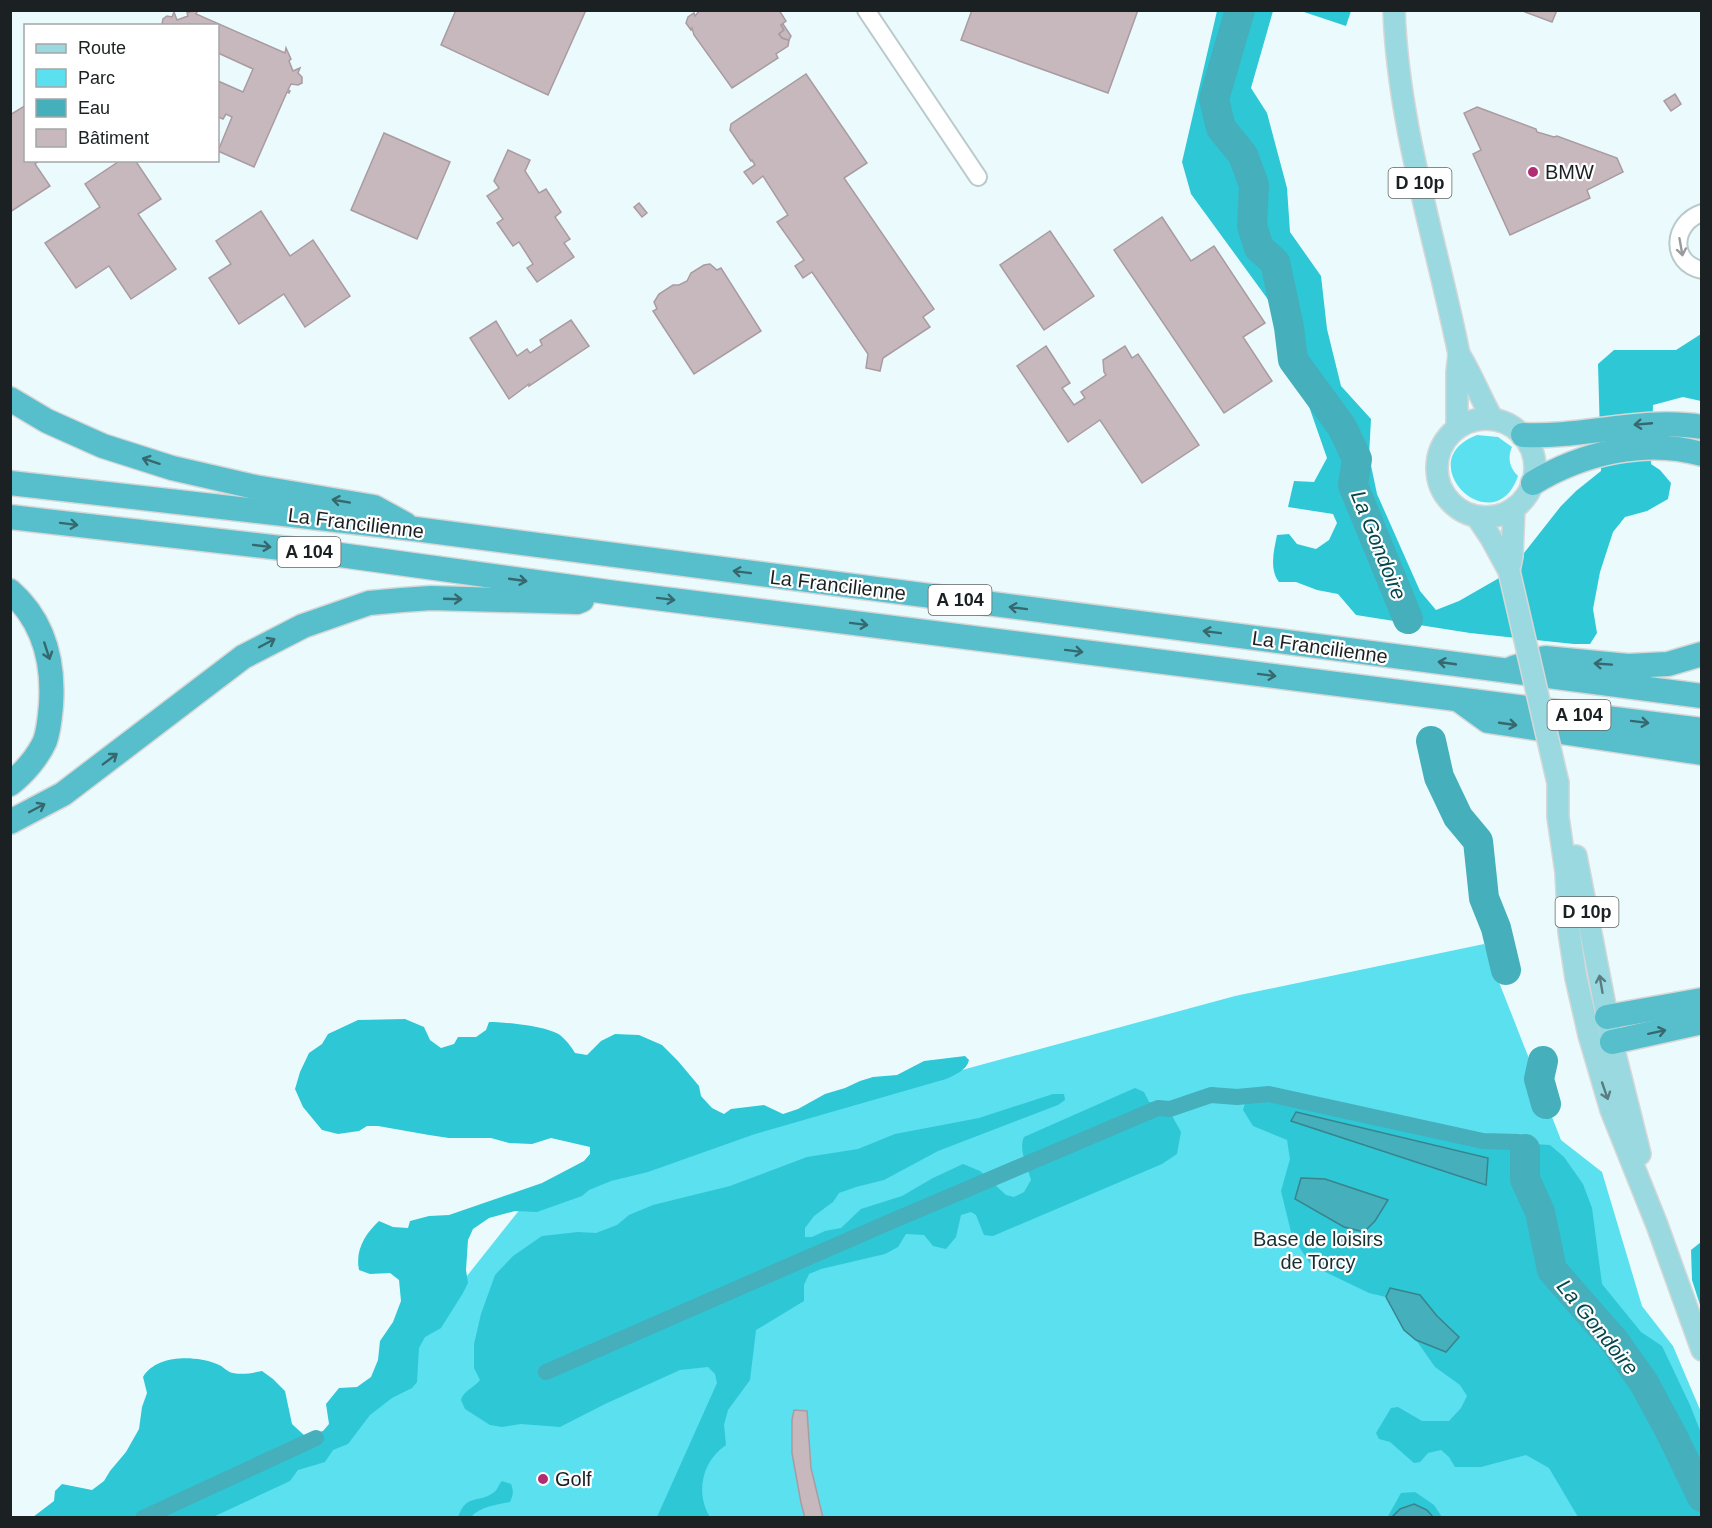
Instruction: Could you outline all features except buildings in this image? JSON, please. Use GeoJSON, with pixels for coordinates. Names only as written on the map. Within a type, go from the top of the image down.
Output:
{"type":"FeatureCollection","features":[{"type":"Feature","properties":{"kind":"highway"},"geometry":{"type":"LineString","coordinates":[[10,399],[47,421],[103,446],[172,468],[255,487],[374,507],[415,529]]}},
{"type":"Feature","properties":{"kind":"highway"},"geometry":{"type":"LineString","coordinates":[[1523,435],[1556,436],[1621,426],[1663,423],[1701,427]]}},
{"type":"Feature","properties":{"kind":"highway"},"geometry":{"type":"LineString","coordinates":[[1533,483],[1553,471],[1576,462],[1627,449],[1660,448],[1687,450],[1701,454]]}},
{"type":"Feature","properties":{"kind":"highway","name":"La Francilienne"},"geometry":{"type":"LineString","coordinates":[[10,483],[415,529],[1701,696]]}},
{"type":"Feature","properties":{"kind":"highway","name":"La Francilienne"},"geometry":{"type":"LineString","coordinates":[[10,517],[321,553],[608,592],[1701,730]]}},
{"type":"Feature","properties":{"kind":"highway"},"geometry":{"type":"LineString","coordinates":[[10,591],[20,600],[40,632],[50,657],[52,679],[50,715],[45,741],[31,762],[10,784]]}},
{"type":"Feature","properties":{"kind":"highway"},"geometry":{"type":"LineString","coordinates":[[10,822],[63,794],[243,657],[272,640],[332,615],[369,603],[402,600],[432,598],[577,602],[608,592]]}},
{"type":"Feature","properties":{"kind":"highway"},"geometry":{"type":"LineString","coordinates":[[1505,671],[1545,658],[1628,666],[1668,664],[1701,654]]}},
{"type":"Feature","properties":{"kind":"highway"},"geometry":{"type":"LineString","coordinates":[[1457,699],[1488,721],[1701,753]]}},
{"type":"Feature","properties":{"kind":"highway"},"geometry":{"type":"LineString","coordinates":[[1607,1017],[1701,1000]]}},
{"type":"Feature","properties":{"kind":"highway"},"geometry":{"type":"LineString","coordinates":[[1612,1042],[1701,1022]]}},
{"type":"Feature","properties":{"kind":"main road","name":"D 10p"},"geometry":{"type":"LineString","coordinates":[[1394,10],[1395,55],[1405,114],[1459,354],[1457,427]]}},
{"type":"Feature","properties":{"kind":"main road","name":"D 10p"},"geometry":{"type":"LineString","coordinates":[[1459,354],[1492,418]]}},
{"type":"Feature","properties":{"kind":"main road"},"geometry":{"type":"LineString","coordinates":[[1492,418],[1509,424],[1523,435],[1530,446],[1535,470],[1533,483],[1524,499],[1514,508],[1494,517],[1477,517],[1455,506],[1448,499],[1438,481],[1437,461],[1444,442],[1457,427],[1474,420],[1492,418]]}},
{"type":"Feature","properties":{"kind":"main road","name":"D 10p"},"geometry":{"type":"LineString","coordinates":[[1509,570],[1514,508]]}},
{"type":"Feature","properties":{"kind":"main road","name":"D 10p"},"geometry":{"type":"LineString","coordinates":[[1477,517],[1509,570],[1558,783],[1568,815],[1612,1042],[1657,1225]]}},
{"type":"Feature","properties":{"kind":"main road","name":"D 10p"},"geometry":{"type":"LineString","coordinates":[[1558,783],[1558,817],[1566,872],[1569,932],[1589,1035],[1611,1110],[1657,1225],[1701,1350]]}},
{"type":"Feature","properties":{"kind":"main road"},"geometry":{"type":"LineString","coordinates":[[1583,1009],[1607,1017],[1589,1035],[1612,1042]]}},
{"type":"Feature","properties":{"kind":"street"},"geometry":{"type":"LineString","coordinates":[[866,10],[978,177]]}},
{"type":"Feature","properties":{"kind":"street"},"geometry":{"type":"LineString","coordinates":[[1701,213],[1685,223],[1678,240],[1683,257],[1689,264],[1701,270]]}},
{"type":"Feature","properties":{"kind":"green space"},"geometry":{"type":"Polygon","coordinates":[[[1351,10],[1346,26],[1301,11],[1351,10]]]}},
{"type":"Feature","properties":{"kind":"green space"},"geometry":{"type":"Polygon","coordinates":[[[1217,11],[1273,11],[1251,88],[1267,113],[1287,188],[1290,232],[1321,276],[1327,329],[1341,386],[1371,419],[1369,456],[1377,494],[1420,591],[1436,610],[1459,601],[1513,570],[1561,506],[1601,471],[1598,364],[1614,350],[1676,350],[1701,334],[1701,401],[1683,397],[1653,405],[1651,464],[1660,470],[1671,483],[1668,499],[1647,511],[1625,517],[1613,532],[1600,572],[1593,609],[1597,633],[1590,644],[1470,633],[1356,615],[1338,594],[1317,590],[1296,582],[1279,582],[1276,577],[1273,559],[1277,535],[1289,534],[1297,544],[1316,549],[1329,540],[1337,523],[1333,514],[1288,507],[1294,481],[1314,482],[1327,458],[1275,309],[1191,194],[1182,162],[1217,11]]]}},
{"type":"Feature","properties":{"kind":"green space"},"geometry":{"type":"Polygon","coordinates":[[[1477,435],[1498,437],[1512,447],[1510,463],[1518,476],[1507,495],[1492,502],[1476,500],[1463,491],[1453,478],[1451,462],[1458,447],[1477,435]]]}},
{"type":"Feature","properties":{"kind":"green space","name":"Base de loisirs de Torcy"},"geometry":{"type":"Polygon","coordinates":[[[1484,944],[1561,1140],[1602,1172],[1642,1306],[1673,1346],[1701,1412],[1701,1517],[175,1518],[335,1442],[521,1208],[870,1095],[1235,996],[1484,944]]]}},
{"type":"Feature","properties":{"kind":"green space"},"geometry":{"type":"Polygon","coordinates":[[[405,1019],[424,1027],[430,1040],[441,1048],[454,1044],[458,1037],[476,1037],[486,1030],[489,1022],[546,1029],[560,1035],[575,1053],[587,1055],[601,1041],[615,1034],[639,1035],[662,1045],[699,1086],[701,1096],[712,1108],[724,1114],[731,1109],[764,1105],[783,1114],[798,1109],[825,1094],[873,1077],[897,1075],[924,1061],[965,1056],[969,1060],[968,1064],[957,1074],[946,1079],[755,1134],[648,1172],[611,1181],[589,1190],[582,1196],[537,1212],[515,1211],[489,1218],[473,1229],[468,1240],[466,1270],[468,1283],[463,1293],[441,1328],[425,1337],[419,1348],[417,1382],[412,1388],[392,1398],[370,1415],[348,1444],[333,1450],[325,1462],[298,1470],[290,1481],[213,1517],[33,1517],[54,1501],[55,1491],[62,1484],[92,1490],[104,1481],[126,1452],[139,1429],[142,1407],[147,1393],[143,1377],[157,1364],[166,1361],[198,1359],[217,1364],[237,1374],[262,1371],[285,1391],[292,1424],[305,1436],[323,1431],[329,1424],[326,1404],[339,1388],[357,1387],[371,1377],[378,1360],[380,1341],[393,1322],[401,1301],[399,1280],[390,1273],[370,1274],[359,1270],[358,1256],[362,1243],[374,1226],[379,1221],[393,1227],[408,1228],[410,1221],[429,1216],[449,1215],[542,1183],[584,1161],[590,1154],[590,1147],[551,1138],[532,1144],[509,1143],[491,1138],[449,1138],[378,1126],[367,1126],[359,1131],[338,1134],[322,1130],[303,1107],[295,1089],[309,1053],[322,1044],[328,1034],[358,1020],[405,1019]]]}},
{"type":"Feature","properties":{"kind":"green space"},"geometry":{"type":"Polygon","coordinates":[[[1135,1088],[1144,1092],[1149,1102],[1166,1105],[1181,1132],[1177,1154],[1162,1164],[993,1236],[984,1235],[976,1215],[971,1212],[961,1215],[956,1237],[946,1249],[933,1246],[924,1235],[906,1234],[898,1247],[885,1254],[809,1274],[804,1285],[804,1301],[756,1330],[750,1380],[728,1410],[724,1425],[726,1445],[711,1460],[703,1478],[703,1498],[710,1517],[657,1517],[717,1383],[715,1374],[708,1367],[680,1370],[560,1427],[521,1424],[502,1427],[490,1425],[465,1409],[462,1397],[480,1380],[474,1368],[474,1344],[481,1314],[495,1275],[513,1256],[542,1236],[578,1232],[596,1233],[617,1225],[629,1215],[653,1205],[730,1186],[807,1157],[858,1149],[895,1134],[979,1118],[1053,1094],[1064,1094],[1065,1100],[1058,1105],[938,1151],[884,1180],[839,1193],[833,1202],[814,1216],[805,1228],[805,1237],[841,1228],[861,1209],[902,1196],[963,1164],[980,1171],[1006,1195],[1014,1197],[1024,1192],[1031,1180],[1022,1147],[1024,1137],[1135,1088]]]}},
{"type":"Feature","properties":{"kind":"green space"},"geometry":{"type":"Polygon","coordinates":[[[1269,1094],[1387,1122],[1483,1141],[1550,1145],[1564,1157],[1583,1184],[1592,1208],[1602,1284],[1641,1332],[1662,1346],[1701,1433],[1701,1517],[1578,1517],[1549,1468],[1526,1455],[1481,1467],[1455,1467],[1441,1450],[1428,1453],[1420,1462],[1414,1463],[1390,1442],[1379,1439],[1376,1433],[1391,1408],[1398,1407],[1422,1421],[1449,1421],[1461,1408],[1467,1396],[1460,1385],[1435,1367],[1416,1340],[1404,1330],[1386,1297],[1369,1293],[1311,1265],[1292,1236],[1281,1191],[1290,1159],[1287,1140],[1253,1126],[1243,1110],[1247,1097],[1269,1094]]]}},
{"type":"Feature","properties":{"kind":"green space"},"geometry":{"type":"Polygon","coordinates":[[[1701,1242],[1701,1308],[1692,1280],[1691,1250],[1701,1242]]]}},
{"type":"Feature","properties":{"kind":"green space"},"geometry":{"type":"Polygon","coordinates":[[[502,1481],[511,1484],[513,1489],[510,1502],[484,1508],[471,1517],[458,1517],[465,1505],[493,1493],[502,1481]]]}},
{"type":"Feature","properties":{"kind":"green space"},"geometry":{"type":"Polygon","coordinates":[[[1415,1492],[1434,1505],[1442,1517],[1433,1517],[1427,1510],[1387,1518],[1401,1493],[1415,1492]]]}},
{"type":"Feature","properties":{"kind":"water"},"geometry":{"type":"Polygon","coordinates":[[[1296,1112],[1488,1158],[1486,1185],[1291,1121],[1296,1112]]]}},
{"type":"Feature","properties":{"kind":"water"},"geometry":{"type":"Polygon","coordinates":[[[1301,1178],[1325,1179],[1388,1200],[1375,1221],[1364,1232],[1344,1227],[1295,1199],[1301,1178]]]}},
{"type":"Feature","properties":{"kind":"water"},"geometry":{"type":"Polygon","coordinates":[[[1390,1288],[1420,1295],[1437,1316],[1459,1337],[1446,1352],[1416,1340],[1404,1330],[1386,1297],[1390,1288]]]}},
{"type":"Feature","properties":{"kind":"water"},"geometry":{"type":"Polygon","coordinates":[[[1414,1504],[1427,1510],[1433,1517],[1392,1517],[1400,1509],[1414,1504]]]}},
{"type":"Feature","properties":{"kind":"waterway","name":"La Gondoire"},"geometry":{"type":"LineString","coordinates":[[1240,10],[1214,99],[1221,128],[1243,155],[1254,185],[1252,226],[1259,248],[1275,262],[1289,327],[1293,360],[1342,427],[1357,459],[1353,485],[1408,619]]}},
{"type":"Feature","properties":{"kind":"waterway","name":"La Gondoire"},"geometry":{"type":"LineString","coordinates":[[1431,741],[1439,777],[1458,817],[1478,841],[1484,898],[1496,928],[1506,970]]}},
{"type":"Feature","properties":{"kind":"waterway","name":"La Gondoire"},"geometry":{"type":"LineString","coordinates":[[1543,1061],[1539,1079],[1546,1104]]}},
{"type":"Feature","properties":{"kind":"waterway"},"geometry":{"type":"LineString","coordinates":[[546,1372],[1158,1108],[1170,1109],[1211,1095],[1237,1097],[1269,1094],[1483,1141],[1518,1142],[1525,1149]]}},
{"type":"Feature","properties":{"kind":"waterway","name":"La Gondoire"},"geometry":{"type":"LineString","coordinates":[[1525,1149],[1525,1179],[1540,1212],[1552,1270],[1615,1342],[1644,1383],[1702,1497]]}},
{"type":"Feature","properties":{"kind":"waterway"},"geometry":{"type":"LineString","coordinates":[[143,1518],[316,1438]]}},
{"type":"Feature","properties":{"kind":"place","name":"BMW"},"geometry":{"type":"Point","coordinates":[1533,172]}},
{"type":"Feature","properties":{"kind":"place","name":"Golf"},"geometry":{"type":"Point","coordinates":[543,1479]}}]}
